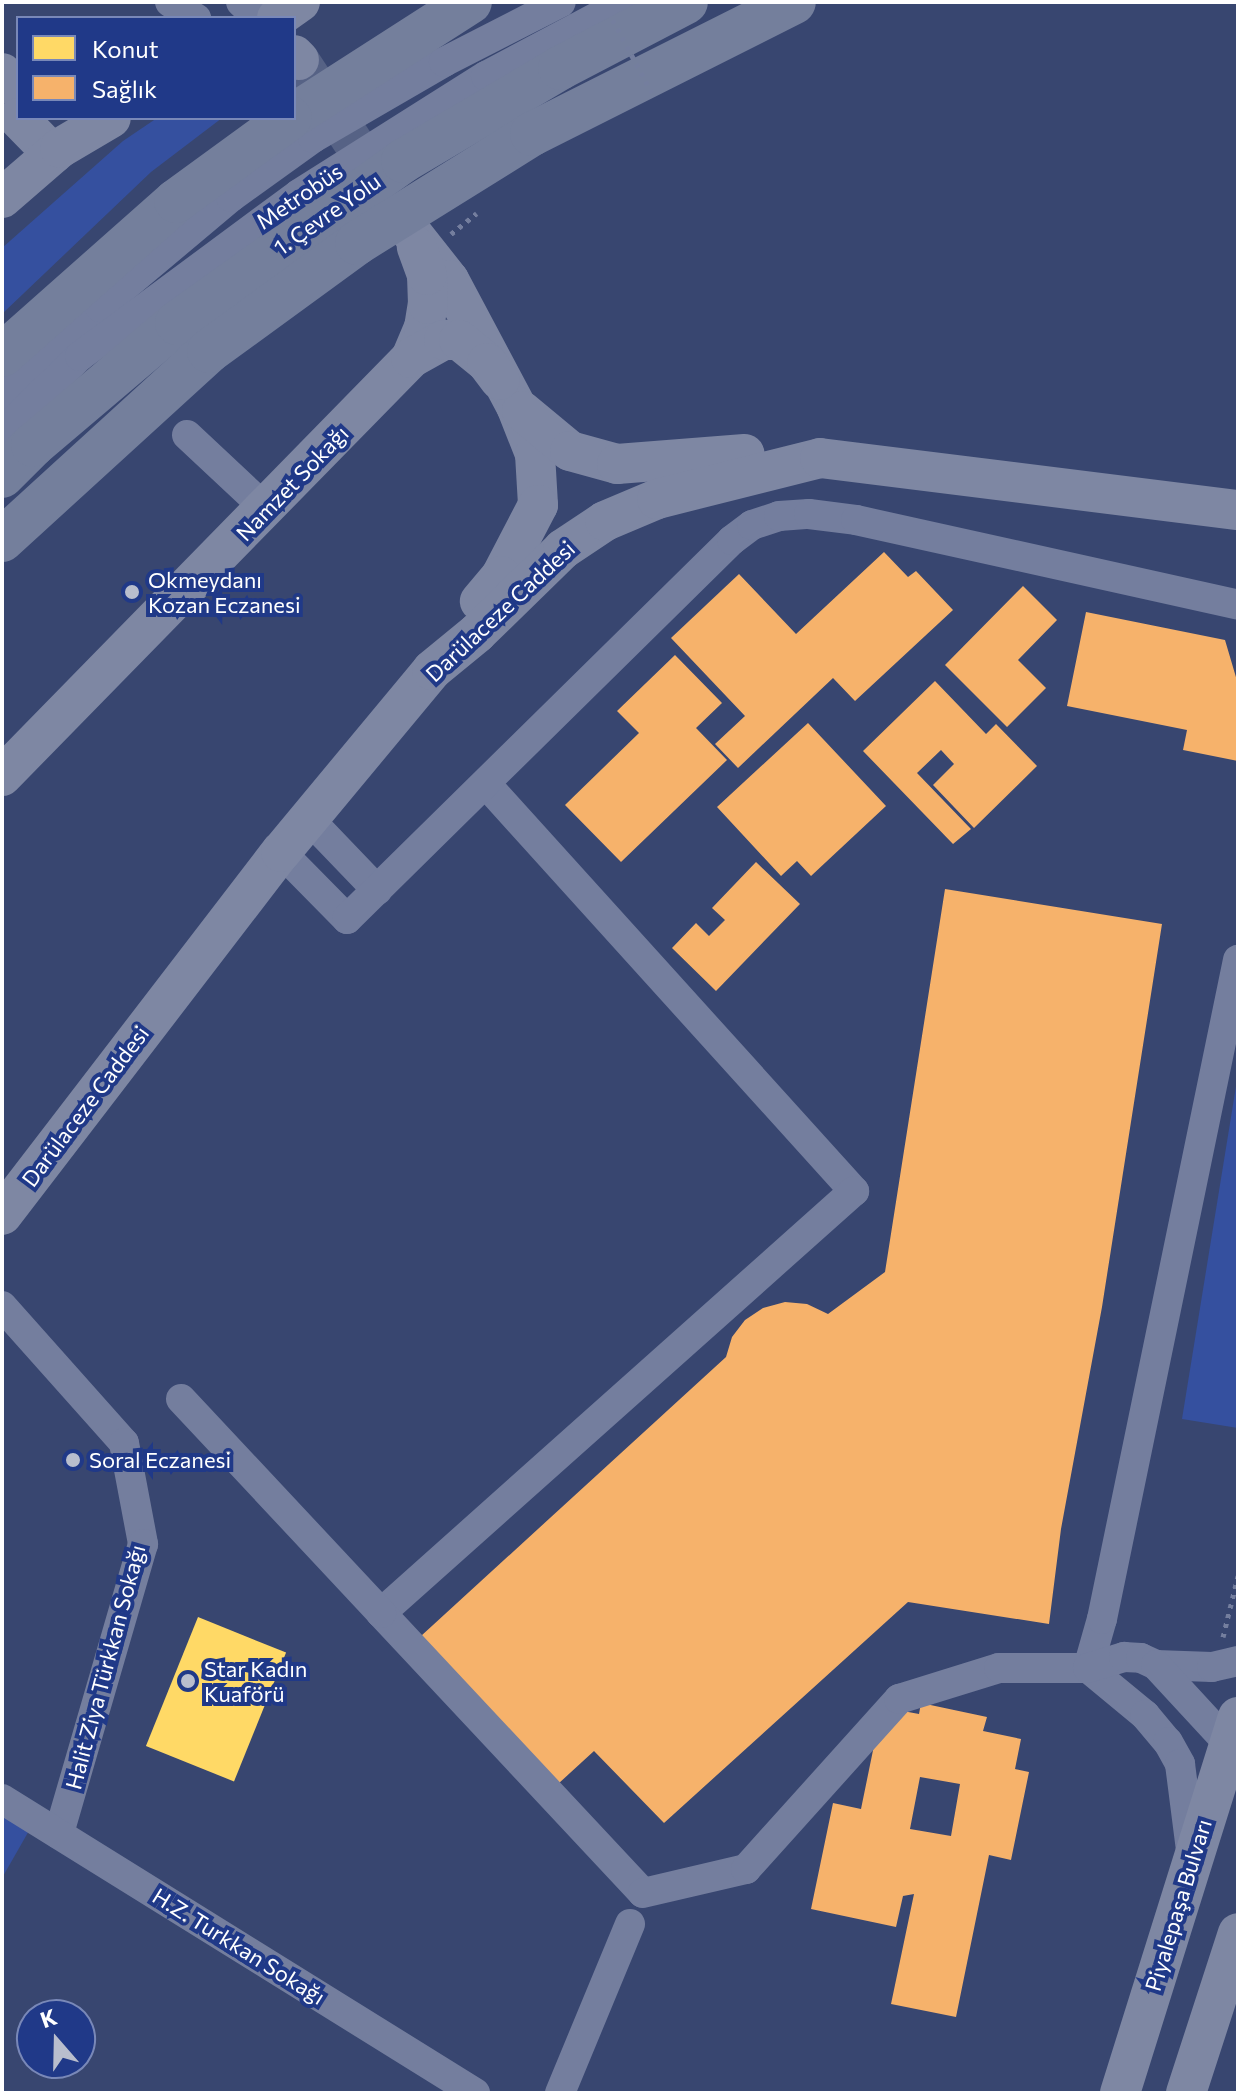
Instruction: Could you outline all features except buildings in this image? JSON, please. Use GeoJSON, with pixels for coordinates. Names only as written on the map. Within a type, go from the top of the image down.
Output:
{"type":"FeatureCollection","features":[{"type":"Feature","properties":{"kind":"highway"},"geometry":{"type":"LineString","coordinates":[[296,114],[470,2]]}},
{"type":"Feature","properties":{"kind":"highway","name":"1. Çevre Yolu"},"geometry":{"type":"LineString","coordinates":[[2,476],[33,445],[177,323],[379,178],[472,118],[686,2]]}},
{"type":"Feature","properties":{"kind":"highway"},"geometry":{"type":"LineString","coordinates":[[2,540],[209,351],[357,243],[532,134],[794,2]]}},
{"type":"Feature","properties":{"kind":"highway"},"geometry":{"type":"LineString","coordinates":[[2,355],[164,210],[288,120]]}},
{"type":"Feature","properties":{"kind":"main road"},"geometry":{"type":"LineString","coordinates":[[280,16],[300,2]]}},
{"type":"Feature","properties":{"kind":"main road"},"geometry":{"type":"LineString","coordinates":[[2,101],[16,116]]}},
{"type":"Feature","properties":{"kind":"main road"},"geometry":{"type":"LineString","coordinates":[[22,120],[57,138]]}},
{"type":"Feature","properties":{"kind":"main road"},"geometry":{"type":"LineString","coordinates":[[4,196],[57,138],[106,120]]}},
{"type":"Feature","properties":{"kind":"main road","name":"Namzet Sokağı"},"geometry":{"type":"LineString","coordinates":[[411,358],[424,328],[428,304],[427,275],[411,232],[449,280],[491,355],[508,393]]}},
{"type":"Feature","properties":{"kind":"main road","name":"Namzet Sokağı"},"geometry":{"type":"LineString","coordinates":[[8,760],[266,509],[411,358],[444,340],[459,340],[487,363],[508,393]]}},
{"type":"Feature","properties":{"kind":"main road"},"geometry":{"type":"LineString","coordinates":[[508,393],[570,451],[617,464],[778,453],[820,458]]}},
{"type":"Feature","properties":{"kind":"main road"},"geometry":{"type":"LineString","coordinates":[[432,670],[456,628],[501,576],[538,505],[535,454],[508,393]]}},
{"type":"Feature","properties":{"kind":"main road","name":"Darülaceze Caddesi"},"geometry":{"type":"LineString","coordinates":[[2,1215],[281,852],[432,670],[477,633],[563,549],[605,521],[657,499],[702,485],[820,458],[1238,510]]}},
{"type":"Feature","properties":{"kind":"main road","name":"Piyalepaşa Bulvarı"},"geometry":{"type":"LineString","coordinates":[[1120,2093],[1192,1861],[1235,1737]]}},
{"type":"Feature","properties":{"kind":"main road"},"geometry":{"type":"LineString","coordinates":[[1186,2093],[1238,1933]]}},
{"type":"Feature","properties":{"kind":"street"},"geometry":{"type":"LineString","coordinates":[[170,2],[193,16]]}},
{"type":"Feature","properties":{"kind":"street"},"geometry":{"type":"LineString","coordinates":[[241,2],[256,16]]}},
{"type":"Feature","properties":{"kind":"street","name":"Metrobüs"},"geometry":{"type":"LineString","coordinates":[[2,399],[100,307],[231,197],[313,138],[444,62],[561,2]]}},
{"type":"Feature","properties":{"kind":"street","name":"Metrobüs"},"geometry":{"type":"LineString","coordinates":[[2,432],[80,356],[299,194],[486,76],[625,2]]}},
{"type":"Feature","properties":{"kind":"street"},"geometry":{"type":"LineString","coordinates":[[187,435],[266,509]]}},
{"type":"Feature","properties":{"kind":"street"},"geometry":{"type":"LineString","coordinates":[[281,852],[347,919],[732,540],[752,525],[779,516],[809,514],[856,520],[1238,605]]}},
{"type":"Feature","properties":{"kind":"street"},"geometry":{"type":"LineString","coordinates":[[381,1613],[854,1191],[486,784]]}},
{"type":"Feature","properties":{"kind":"street"},"geometry":{"type":"LineString","coordinates":[[308,818],[377,890]]}},
{"type":"Feature","properties":{"kind":"street"},"geometry":{"type":"LineString","coordinates":[[1088,1668],[1102,1619],[1238,960]]}},
{"type":"Feature","properties":{"kind":"street","name":"Halit Ziya Türkkan Sokağı"},"geometry":{"type":"LineString","coordinates":[[2,1306],[124,1443],[143,1544],[59,1834]]}},
{"type":"Feature","properties":{"kind":"street"},"geometry":{"type":"LineString","coordinates":[[181,1399],[643,1893],[746,1869],[899,1699],[999,1668],[1088,1668],[1124,1657],[1141,1658],[1156,1665],[1235,1737]]}},
{"type":"Feature","properties":{"kind":"street"},"geometry":{"type":"LineString","coordinates":[[1156,1665],[1212,1667],[1230,1650]]}},
{"type":"Feature","properties":{"kind":"street"},"geometry":{"type":"LineString","coordinates":[[1088,1668],[1146,1716],[1180,1764],[1192,1861]]}},
{"type":"Feature","properties":{"kind":"street","name":"H.Z. Turkkan Sokağı"},"geometry":{"type":"LineString","coordinates":[[2,1799],[475,2093]]}},
{"type":"Feature","properties":{"kind":"street"},"geometry":{"type":"LineString","coordinates":[[560,2093],[630,1924]]}},
{"type":"Feature","properties":{"kind":"path"},"geometry":{"type":"LineString","coordinates":[[603,2],[652,93]]}},
{"type":"Feature","properties":{"kind":"path"},"geometry":{"type":"LineString","coordinates":[[1230,1650],[1238,1576]]}},
{"type":"Feature","properties":{"kind":"shaded area"},"geometry":{"type":"Polygon","coordinates":[[[154,120],[219,120],[151,172],[2,314],[2,248],[123,141],[154,120]]]}},
{"type":"Feature","properties":{"kind":"shaded area"},"geometry":{"type":"Polygon","coordinates":[[[1238,1074],[1238,1428],[1182,1419],[1238,1074]]]}},
{"type":"Feature","properties":{"kind":"shaded area"},"geometry":{"type":"Polygon","coordinates":[[[2,1812],[30,1829],[2,1878],[2,1812]]]}},
{"type":"Feature","properties":{"kind":"tunnel"},"geometry":{"type":"LineString","coordinates":[[299,60],[383,188]]}},
{"type":"Feature","properties":{"kind":"place","name":"Okmeydanı Kozan Eczanesi"},"geometry":{"type":"Point","coordinates":[132,592]}},
{"type":"Feature","properties":{"kind":"place","name":"Soral Eczanesi"},"geometry":{"type":"Point","coordinates":[73,1460]}},
{"type":"Feature","properties":{"kind":"place","name":"Star Kadın Kuaförü"},"geometry":{"type":"Point","coordinates":[188,1681]}}]}
